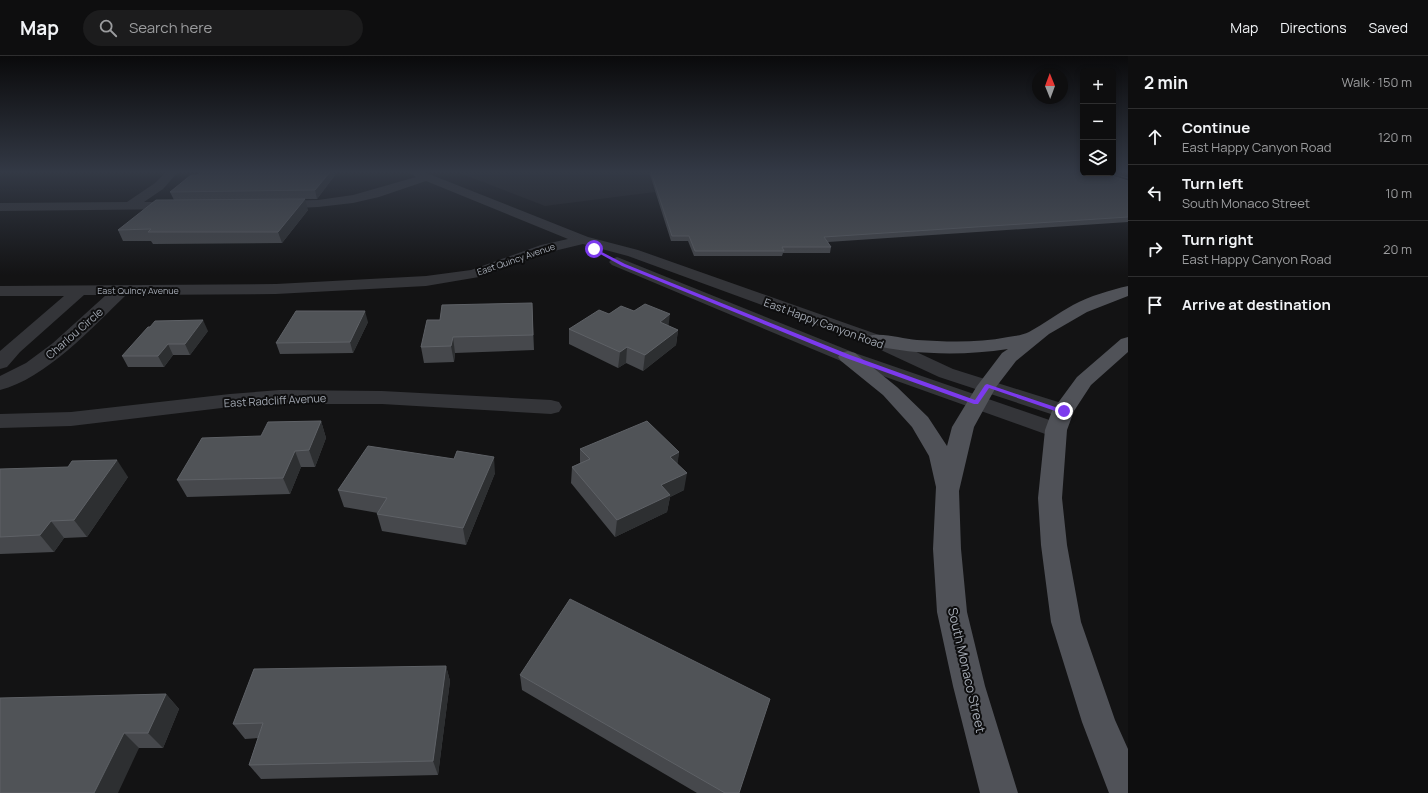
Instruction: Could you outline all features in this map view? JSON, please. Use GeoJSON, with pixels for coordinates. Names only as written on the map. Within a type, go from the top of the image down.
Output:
{"type":"FeatureCollection","features":[{"type":"Feature","properties":{"kind":"main road"},"geometry":{"type":"LineString","coordinates":[[982,394],[1009,357],[1043,330],[1081,308],[1118,293],[1128,291]]}},
{"type":"Feature","properties":{"kind":"main road"},"geometry":{"type":"LineString","coordinates":[[875,340],[926,347],[952,348],[993,346],[1034,337]]}},
{"type":"Feature","properties":{"kind":"main road"},"geometry":{"type":"LineString","coordinates":[[1128,343],[1084,381],[1060,421],[1052,456],[1050,498],[1054,545],[1066,622],[1099,722],[1128,793]]}},
{"type":"Feature","properties":{"kind":"main road"},"geometry":{"type":"LineString","coordinates":[[848,357],[890,391],[920,422],[940,456],[947,491]]}},
{"type":"Feature","properties":{"kind":"main road","name":"South Monaco Street"},"geometry":{"type":"LineString","coordinates":[[982,394],[963,427],[947,491],[947,549],[952,612],[968,686],[999,793]]}},
{"type":"Feature","properties":{"kind":"street"},"geometry":{"type":"LineString","coordinates":[[0,207],[79,206]]}},
{"type":"Feature","properties":{"kind":"street","name":"East Happy Canyon Road"},"geometry":{"type":"LineString","coordinates":[[499,206],[582,240],[633,253],[875,340],[946,372],[982,394]]}},
{"type":"Feature","properties":{"kind":"street","name":"East Happy Canyon Road"},"geometry":{"type":"LineString","coordinates":[[582,240],[601,254],[624,265],[848,357],[982,394],[1060,421]]}},
{"type":"Feature","properties":{"kind":"street","name":"East Quincy Avenue"},"geometry":{"type":"LineString","coordinates":[[0,291],[276,289],[456,278],[496,267],[546,248],[582,240]]}},
{"type":"Feature","properties":{"kind":"street","name":"Charlou Circle"},"geometry":{"type":"LineString","coordinates":[[0,384],[33,367],[60,347],[123,289]]}},
{"type":"Feature","properties":{"kind":"street"},"geometry":{"type":"LineString","coordinates":[[0,362],[13,348],[80,290]]}},
{"type":"Feature","properties":{"kind":"street","name":"East Radcliff Avenue"},"geometry":{"type":"LineString","coordinates":[[0,421],[81,418],[223,402],[278,398],[368,398],[551,407]]}},
{"type":"Feature","properties":{"kind":"building"},"geometry":{"type":"Polygon","coordinates":[[[148,206],[299,206],[278,232],[148,232],[151,229],[118,230],[148,206]]]}},
{"type":"Feature","properties":{"kind":"building"},"geometry":{"type":"Polygon","coordinates":[[[662,206],[1128,206],[1128,217],[824,237],[831,247],[782,247],[784,251],[695,251],[689,236],[672,236],[662,206]]]}},
{"type":"Feature","properties":{"kind":"building"},"geometry":{"type":"Polygon","coordinates":[[[532,303],[533,335],[453,337],[451,346],[421,347],[427,320],[440,320],[442,305],[532,303]]]}},
{"type":"Feature","properties":{"kind":"building"},"geometry":{"type":"Polygon","coordinates":[[[645,304],[670,314],[660,322],[678,330],[645,355],[627,347],[620,352],[569,329],[599,310],[609,314],[621,306],[634,311],[645,304]]]}},
{"type":"Feature","properties":{"kind":"building"},"geometry":{"type":"Polygon","coordinates":[[[296,311],[365,311],[350,342],[276,343],[296,311]]]}},
{"type":"Feature","properties":{"kind":"building"},"geometry":{"type":"Polygon","coordinates":[[[203,320],[185,344],[168,344],[158,356],[122,356],[155,321],[203,320]]]}},
{"type":"Feature","properties":{"kind":"building"},"geometry":{"type":"Polygon","coordinates":[[[321,421],[309,450],[295,451],[283,478],[177,480],[202,438],[261,436],[268,422],[321,421]]]}},
{"type":"Feature","properties":{"kind":"building"},"geometry":{"type":"Polygon","coordinates":[[[647,421],[679,452],[670,457],[687,473],[661,485],[670,495],[617,520],[572,467],[590,459],[580,449],[647,421]]]}},
{"type":"Feature","properties":{"kind":"building"},"geometry":{"type":"Polygon","coordinates":[[[368,446],[454,459],[457,451],[494,457],[463,528],[377,514],[387,498],[338,490],[368,446]]]}},
{"type":"Feature","properties":{"kind":"building"},"geometry":{"type":"Polygon","coordinates":[[[117,460],[74,520],[51,521],[40,535],[0,537],[0,469],[68,467],[72,461],[117,460]]]}},
{"type":"Feature","properties":{"kind":"building"},"geometry":{"type":"Polygon","coordinates":[[[570,599],[770,699],[739,793],[725,793],[520,675],[570,599]]]}},
{"type":"Feature","properties":{"kind":"building"},"geometry":{"type":"Polygon","coordinates":[[[446,666],[433,761],[249,765],[263,723],[233,724],[254,669],[446,666]]]}},
{"type":"Feature","properties":{"kind":"building"},"geometry":{"type":"Polygon","coordinates":[[[166,694],[148,733],[124,733],[94,793],[0,793],[0,698],[166,694]]]}},
{"type":"Feature","properties":{"kind":"route"},"geometry":{"type":"LineString","coordinates":[[594,249],[624,265],[848,357],[976,403],[987,386],[1064,411]]}}]}
